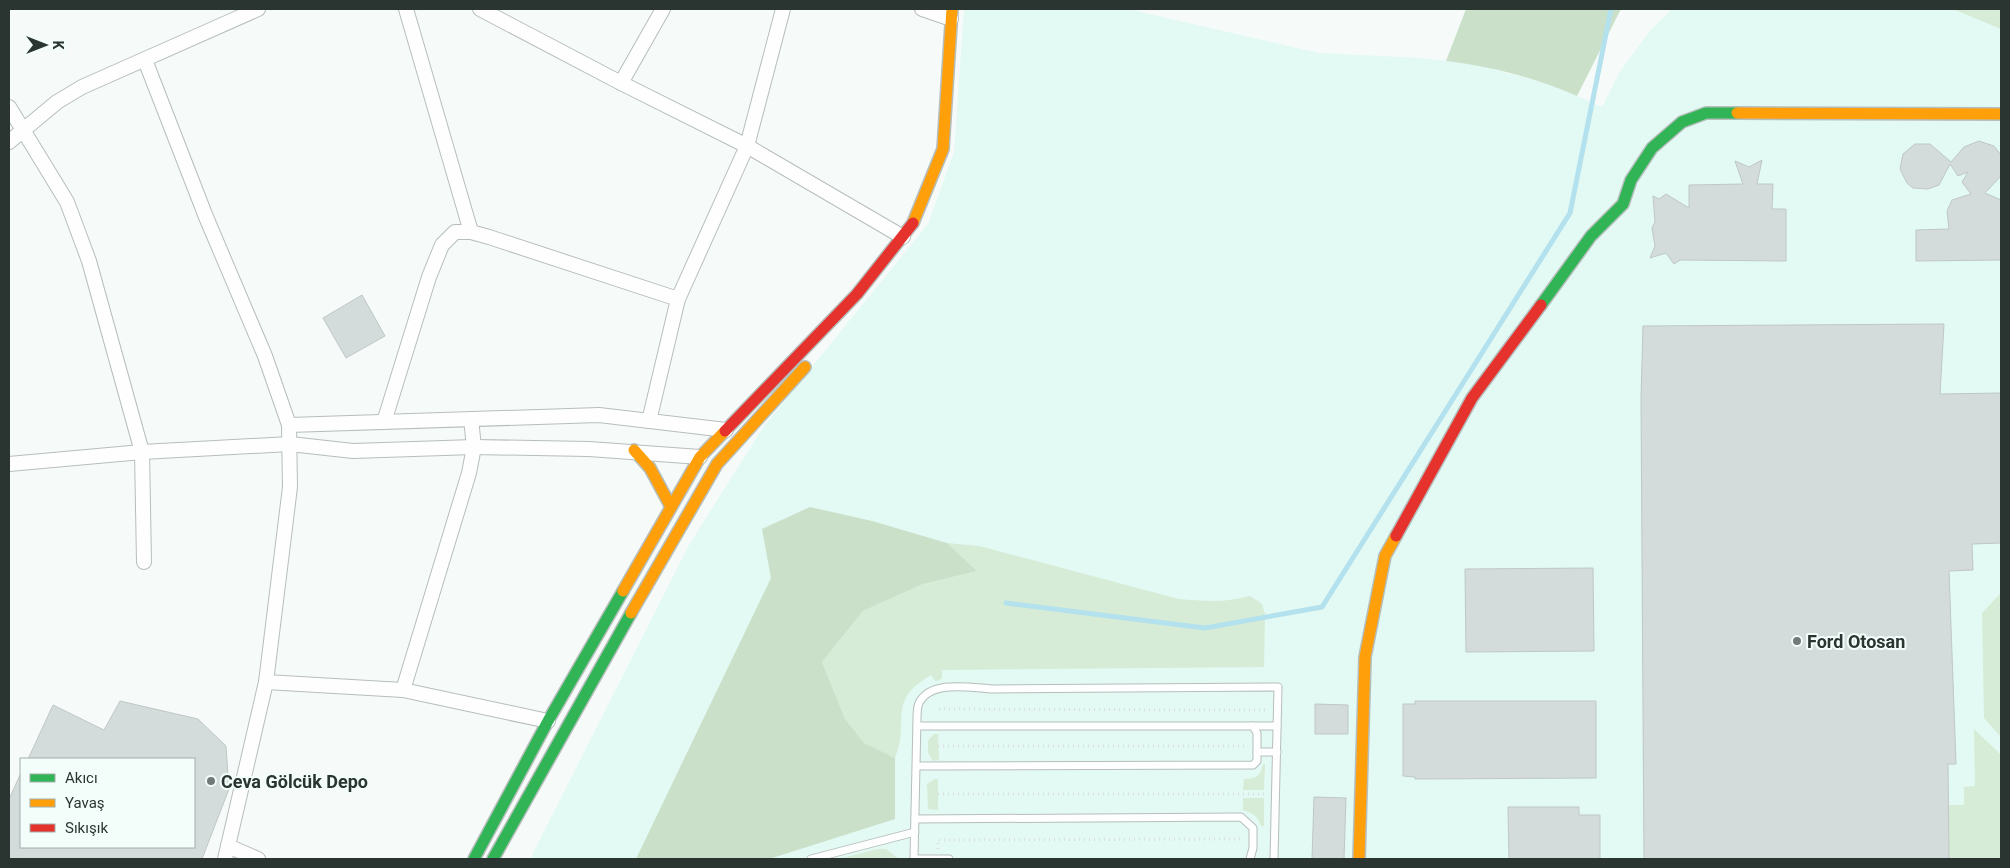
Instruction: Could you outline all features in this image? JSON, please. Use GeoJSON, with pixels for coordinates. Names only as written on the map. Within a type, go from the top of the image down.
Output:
{"type":"FeatureCollection","features":[{"type":"Feature","properties":{"kind":"main road"},"geometry":{"type":"LineString","coordinates":[[947,170],[954,152],[964,9]]}},
{"type":"Feature","properties":{"kind":"main road"},"geometry":{"type":"LineString","coordinates":[[474,859],[548,721],[700,457],[909,241],[943,149],[951,14]]}},
{"type":"Feature","properties":{"kind":"main road"},"geometry":{"type":"LineString","coordinates":[[1359,859],[1365,657],[1385,556],[1472,398],[1591,236],[1623,204],[1631,180],[1652,148],[1682,122],[1706,113],[2001,114]]}},
{"type":"Feature","properties":{"kind":"main road"},"geometry":{"type":"LineString","coordinates":[[847,322],[897,263]]}},
{"type":"Feature","properties":{"kind":"main road"},"geometry":{"type":"LineString","coordinates":[[493,859],[565,727],[717,464],[814,358]]}},
{"type":"Feature","properties":{"kind":"main road"},"geometry":{"type":"LineString","coordinates":[[634,450],[650,468],[671,507]]}},
{"type":"Feature","properties":{"kind":"street"},"geometry":{"type":"LineString","coordinates":[[9,142],[57,102],[82,87],[258,9]]}},
{"type":"Feature","properties":{"kind":"street"},"geometry":{"type":"LineString","coordinates":[[406,9],[471,232]]}},
{"type":"Feature","properties":{"kind":"street"},"geometry":{"type":"LineString","coordinates":[[480,9],[747,146],[909,241]]}},
{"type":"Feature","properties":{"kind":"street"},"geometry":{"type":"LineString","coordinates":[[621,83],[662,9]]}},
{"type":"Feature","properties":{"kind":"street"},"geometry":{"type":"LineString","coordinates":[[649,421],[678,299],[747,146],[783,9]]}},
{"type":"Feature","properties":{"kind":"street"},"geometry":{"type":"LineString","coordinates":[[922,9],[951,14]]}},
{"type":"Feature","properties":{"kind":"street"},"geometry":{"type":"LineString","coordinates":[[145,60],[206,217],[265,356],[289,425],[290,486],[266,682],[226,853],[258,859]]}},
{"type":"Feature","properties":{"kind":"street"},"geometry":{"type":"LineString","coordinates":[[9,107],[67,202],[83,244],[142,452],[144,562]]}},
{"type":"Feature","properties":{"kind":"street"},"geometry":{"type":"LineString","coordinates":[[384,422],[429,277],[442,245],[455,232],[471,232],[678,299]]}},
{"type":"Feature","properties":{"kind":"street"},"geometry":{"type":"LineString","coordinates":[[289,425],[599,415],[726,430]]}},
{"type":"Feature","properties":{"kind":"street"},"geometry":{"type":"LineString","coordinates":[[403,690],[459,511],[474,447],[471,419]]}},
{"type":"Feature","properties":{"kind":"street"},"geometry":{"type":"LineString","coordinates":[[9,464],[142,452],[290,444],[353,451],[474,447],[634,450],[700,457]]}},
{"type":"Feature","properties":{"kind":"street"},"geometry":{"type":"LineString","coordinates":[[266,682],[403,690],[548,721]]}},
{"type":"Feature","properties":{"kind":"lane"},"geometry":{"type":"LineString","coordinates":[[949,859],[914,859],[916,726],[919,704],[927,693],[952,687],[994,689],[1278,687],[1274,859]]}},
{"type":"Feature","properties":{"kind":"lane"},"geometry":{"type":"LineString","coordinates":[[916,726],[1277,726]]}},
{"type":"Feature","properties":{"kind":"lane"},"geometry":{"type":"LineString","coordinates":[[916,766],[1253,766],[1257,761],[1257,733],[1252,726]]}},
{"type":"Feature","properties":{"kind":"lane"},"geometry":{"type":"LineString","coordinates":[[1257,749],[1276,752]]}},
{"type":"Feature","properties":{"kind":"lane"},"geometry":{"type":"LineString","coordinates":[[915,820],[1241,817],[1253,828],[1254,838],[1250,859]]}},
{"type":"Feature","properties":{"kind":"lane"},"geometry":{"type":"LineString","coordinates":[[811,859],[915,832]]}},
{"type":"Feature","properties":{"kind":"path"},"geometry":{"type":"LineString","coordinates":[[939,709],[1265,710],[1266,726]]}},
{"type":"Feature","properties":{"kind":"path"},"geometry":{"type":"LineString","coordinates":[[938,746],[1257,749]]}},
{"type":"Feature","properties":{"kind":"path"},"geometry":{"type":"LineString","coordinates":[[938,794],[1265,794],[1265,803]]}},
{"type":"Feature","properties":{"kind":"path"},"geometry":{"type":"LineString","coordinates":[[938,840],[1254,838]]}},
{"type":"Feature","properties":{"kind":"shaded area","name":"Ford Otosan"},"geometry":{"type":"Polygon","coordinates":[[[964,9],[1128,9],[1319,53],[1421,58],[1474,64],[1555,86],[1602,107],[1619,73],[1649,32],[1672,9],[2001,9],[2001,859],[530,859],[689,545],[764,426],[928,224],[954,152],[964,9]]]}},
{"type":"Feature","properties":{"kind":"shaded area"},"geometry":{"type":"Polygon","coordinates":[[[1953,9],[2001,9],[2001,29],[1953,9]]]}},
{"type":"Feature","properties":{"kind":"shaded area"},"geometry":{"type":"Polygon","coordinates":[[[947,543],[979,546],[1179,599],[1223,601],[1250,596],[1262,604],[1265,614],[1264,667],[942,670],[942,678],[938,681],[935,681],[931,675],[908,694],[902,712],[901,733],[895,758],[864,744],[845,719],[822,662],[863,611],[923,584],[977,571],[947,543]]]}},
{"type":"Feature","properties":{"kind":"shaded area"},"geometry":{"type":"Polygon","coordinates":[[[2001,593],[2001,737],[1984,718],[1982,613],[2001,593]]]}},
{"type":"Feature","properties":{"kind":"shaded area"},"geometry":{"type":"Polygon","coordinates":[[[1974,729],[2001,755],[2001,859],[1949,859],[1948,805],[1964,805],[1964,787],[1975,786],[1974,729]]]}},
{"type":"Feature","properties":{"kind":"shaded area"},"geometry":{"type":"Polygon","coordinates":[[[934,734],[938,734],[939,760],[933,761],[928,753],[928,741],[934,734]]]}},
{"type":"Feature","properties":{"kind":"shaded area"},"geometry":{"type":"Polygon","coordinates":[[[1263,764],[1265,764],[1264,790],[1243,790],[1244,779],[1257,776],[1263,764]]]}},
{"type":"Feature","properties":{"kind":"shaded area"},"geometry":{"type":"Polygon","coordinates":[[[938,779],[938,810],[928,809],[927,784],[938,779]]]}},
{"type":"Feature","properties":{"kind":"shaded area"},"geometry":{"type":"Polygon","coordinates":[[[1243,798],[1264,798],[1264,826],[1261,826],[1255,815],[1243,810],[1243,798]]]}},
{"type":"Feature","properties":{"kind":"shaded area"},"geometry":{"type":"Polygon","coordinates":[[[877,849],[886,849],[899,859],[839,859],[877,849]]]}},
{"type":"Feature","properties":{"kind":"green space"},"geometry":{"type":"Polygon","coordinates":[[[1466,9],[1621,9],[1577,96],[1513,74],[1446,61],[1466,9]]]}},
{"type":"Feature","properties":{"kind":"green space"},"geometry":{"type":"Polygon","coordinates":[[[810,507],[872,521],[947,543],[977,571],[923,584],[863,611],[822,662],[845,719],[864,743],[895,758],[895,819],[769,859],[636,859],[771,578],[762,529],[810,507]]]}},
{"type":"Feature","properties":{"kind":"building"},"geometry":{"type":"Polygon","coordinates":[[[1979,141],[1994,146],[2001,155],[2001,176],[1985,193],[2001,200],[2001,260],[1916,261],[1916,230],[1949,229],[1947,211],[1952,200],[1971,194],[1962,182],[1968,172],[1958,176],[1950,164],[1939,185],[1928,189],[1913,188],[1907,183],[1900,169],[1903,154],[1915,144],[1930,144],[1951,162],[1964,147],[1979,141]]]}},
{"type":"Feature","properties":{"kind":"building"},"geometry":{"type":"Polygon","coordinates":[[[1762,160],[1757,184],[1773,184],[1772,209],[1786,209],[1786,261],[1680,260],[1674,264],[1666,253],[1650,258],[1655,246],[1652,228],[1655,222],[1653,196],[1659,199],[1666,194],[1689,208],[1689,185],[1743,184],[1735,161],[1749,167],[1762,160]]]}},
{"type":"Feature","properties":{"kind":"building"},"geometry":{"type":"Polygon","coordinates":[[[362,295],[385,336],[346,358],[323,318],[362,295]]]}},
{"type":"Feature","properties":{"kind":"building","name":"Ford Otosan"},"geometry":{"type":"Polygon","coordinates":[[[1944,324],[1940,394],[2001,393],[2001,543],[1972,544],[1973,570],[1949,571],[1956,764],[1948,764],[1949,859],[1644,859],[1641,398],[1643,326],[1944,324]]]}},
{"type":"Feature","properties":{"kind":"building"},"geometry":{"type":"Polygon","coordinates":[[[1593,568],[1594,651],[1466,652],[1465,569],[1593,568]]]}},
{"type":"Feature","properties":{"kind":"building","name":"Ceva Gölcük Depo"},"geometry":{"type":"Polygon","coordinates":[[[120,701],[198,719],[226,746],[229,789],[202,859],[9,859],[9,799],[20,775],[20,848],[195,848],[195,758],[28,758],[53,705],[104,730],[120,701]]]}},
{"type":"Feature","properties":{"kind":"building"},"geometry":{"type":"Polygon","coordinates":[[[1415,701],[1596,701],[1596,778],[1415,779],[1415,777],[1403,776],[1403,704],[1415,704],[1415,701]]]}},
{"type":"Feature","properties":{"kind":"building"},"geometry":{"type":"Polygon","coordinates":[[[1315,704],[1348,705],[1348,734],[1315,734],[1315,704]]]}},
{"type":"Feature","properties":{"kind":"building"},"geometry":{"type":"Polygon","coordinates":[[[1314,797],[1346,798],[1344,859],[1312,859],[1314,797]]]}},
{"type":"Feature","properties":{"kind":"building"},"geometry":{"type":"Polygon","coordinates":[[[1508,807],[1579,807],[1579,815],[1600,815],[1600,859],[1509,859],[1508,807]]]}},
{"type":"Feature","properties":{"kind":"waterway"},"geometry":{"type":"LineString","coordinates":[[1006,603],[1205,628],[1322,607],[1570,213],[1611,9]]}},
{"type":"Feature","properties":{"kind":"traffic: fast"},"geometry":{"type":"LineString","coordinates":[[1541,305],[1591,236],[1623,204],[1631,180],[1652,148],[1682,122],[1706,113],[1737,113]]}},
{"type":"Feature","properties":{"kind":"traffic: fast"},"geometry":{"type":"LineString","coordinates":[[474,859],[548,721],[623,591]]}},
{"type":"Feature","properties":{"kind":"traffic: fast"},"geometry":{"type":"LineString","coordinates":[[493,859],[631,613]]}},
{"type":"Feature","properties":{"kind":"traffic: slow"},"geometry":{"type":"LineString","coordinates":[[913,223],[943,149],[952,9]]}},
{"type":"Feature","properties":{"kind":"traffic: slow"},"geometry":{"type":"LineString","coordinates":[[1737,113],[2001,114]]}},
{"type":"Feature","properties":{"kind":"traffic: slow"},"geometry":{"type":"LineString","coordinates":[[631,613],[717,464],[805,367]]}},
{"type":"Feature","properties":{"kind":"traffic: slow"},"geometry":{"type":"LineString","coordinates":[[623,591],[700,457],[725,431]]}},
{"type":"Feature","properties":{"kind":"traffic: slow"},"geometry":{"type":"LineString","coordinates":[[634,450],[650,468],[671,507]]}},
{"type":"Feature","properties":{"kind":"traffic: slow"},"geometry":{"type":"LineString","coordinates":[[1359,859],[1365,657],[1385,556],[1396,536]]}},
{"type":"Feature","properties":{"kind":"traffic: jam"},"geometry":{"type":"LineString","coordinates":[[725,431],[857,294],[913,223]]}},
{"type":"Feature","properties":{"kind":"traffic: jam"},"geometry":{"type":"LineString","coordinates":[[1396,536],[1472,398],[1541,305]]}},
{"type":"Feature","properties":{"kind":"place","name":"Ford Otosan"},"geometry":{"type":"Point","coordinates":[1797,641]}},
{"type":"Feature","properties":{"kind":"place","name":"Ceva Gölcük Depo"},"geometry":{"type":"Point","coordinates":[211,781]}}]}
